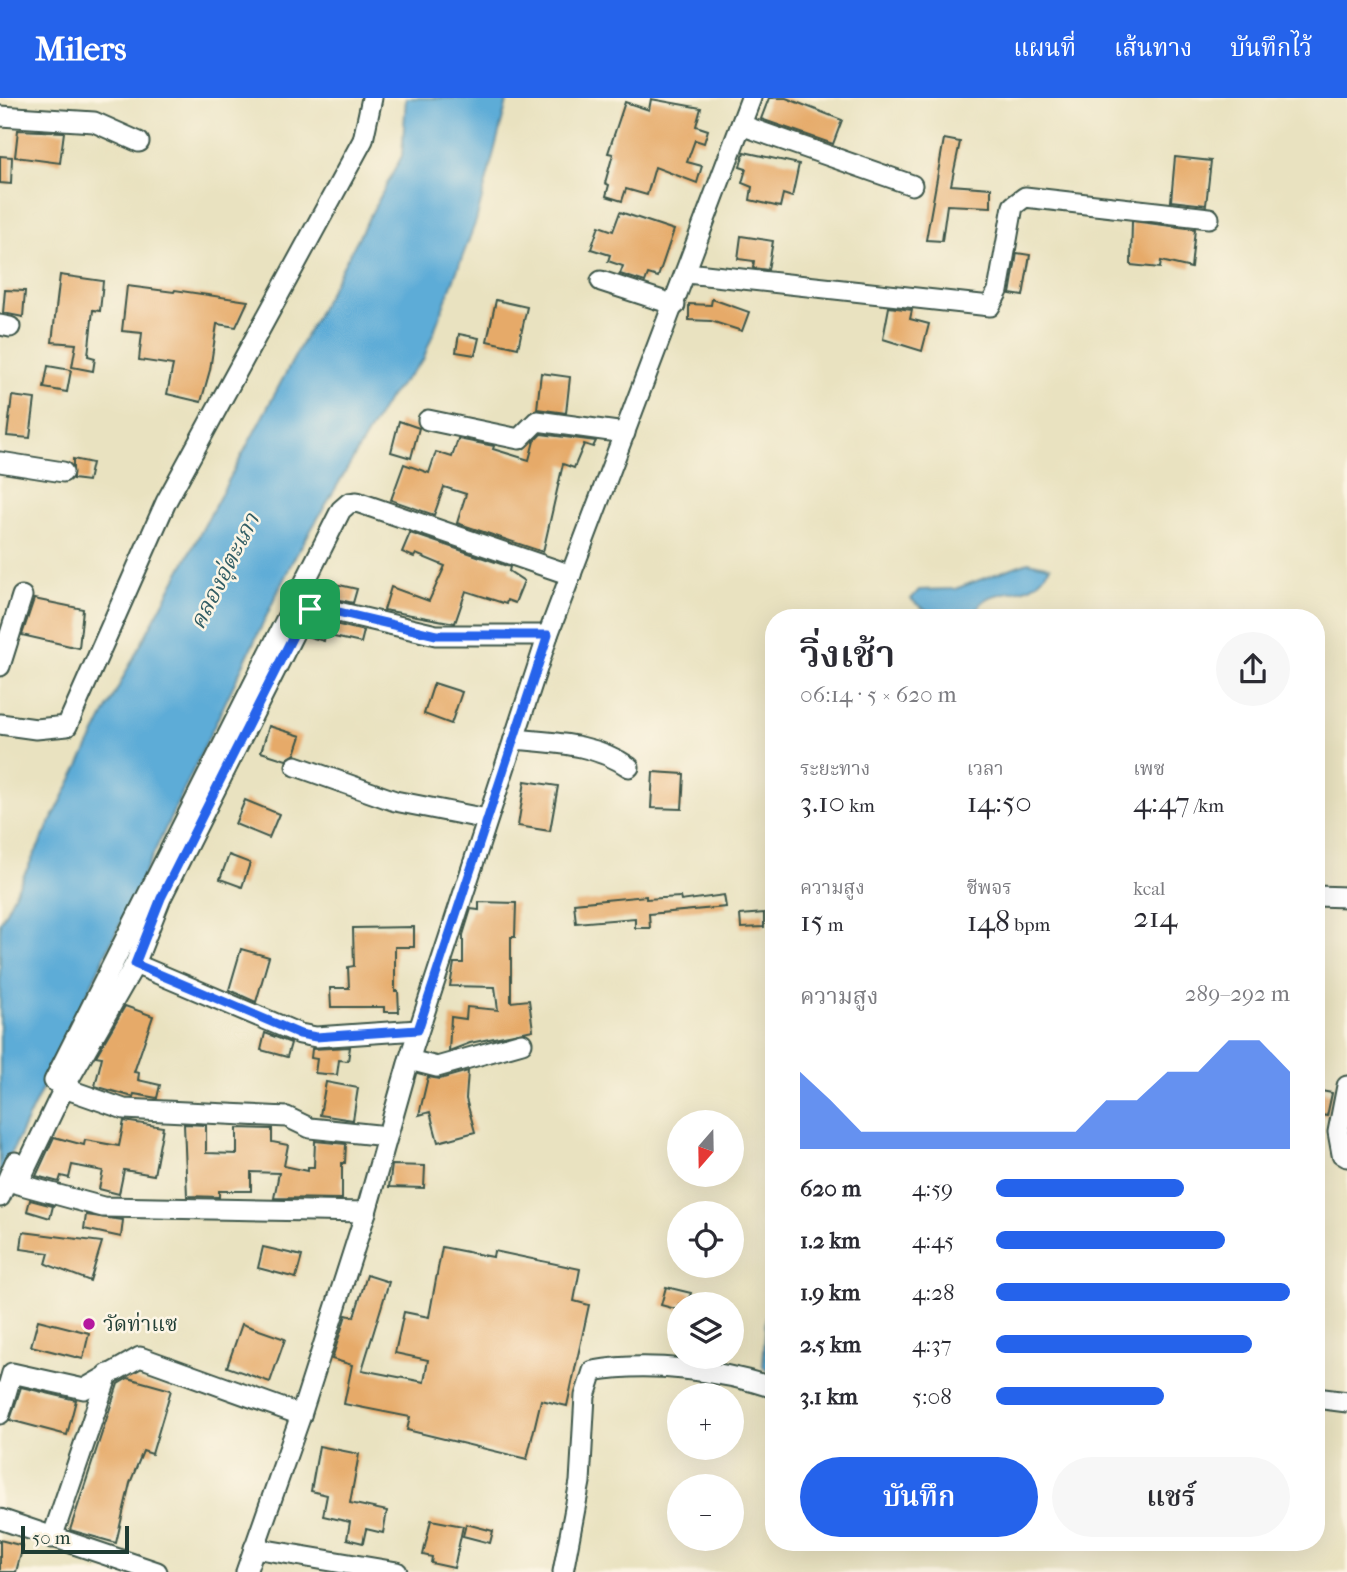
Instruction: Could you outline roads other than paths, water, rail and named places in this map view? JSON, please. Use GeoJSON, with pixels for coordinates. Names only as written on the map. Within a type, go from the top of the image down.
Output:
{"type":"FeatureCollection","features":[{"type":"Feature","properties":{"kind":"street"},"geometry":{"type":"LineString","coordinates":[[0,724],[36,729],[67,726],[166,502],[363,140],[372,98]]}},
{"type":"Feature","properties":{"kind":"street"},"geometry":{"type":"LineString","coordinates":[[246,1572],[301,1415],[366,1212],[408,1060],[548,635],[675,305],[751,98]]}},
{"type":"Feature","properties":{"kind":"street"},"geometry":{"type":"LineString","coordinates":[[0,116],[94,122],[139,142]]}},
{"type":"Feature","properties":{"kind":"street"},"geometry":{"type":"LineString","coordinates":[[741,125],[912,185]]}},
{"type":"Feature","properties":{"kind":"street"},"geometry":{"type":"LineString","coordinates":[[687,273],[990,306],[998,291],[1013,205],[1025,197],[1209,218]]}},
{"type":"Feature","properties":{"kind":"street"},"geometry":{"type":"LineString","coordinates":[[601,281],[675,305]]}},
{"type":"Feature","properties":{"kind":"street"},"geometry":{"type":"LineString","coordinates":[[428,420],[519,439],[537,421],[625,433]]}},
{"type":"Feature","properties":{"kind":"street"},"geometry":{"type":"LineString","coordinates":[[0,462],[62,472]]}},
{"type":"Feature","properties":{"kind":"street"},"geometry":{"type":"LineString","coordinates":[[0,1198],[95,994],[341,510],[349,503],[357,502],[570,575]]}},
{"type":"Feature","properties":{"kind":"street"},"geometry":{"type":"LineString","coordinates":[[0,666],[22,596]]}},
{"type":"Feature","properties":{"kind":"street"},"geometry":{"type":"LineString","coordinates":[[366,1212],[103,1207],[18,1184],[64,1088],[135,964],[161,898],[304,614],[317,607],[436,635],[548,635]]}},
{"type":"Feature","properties":{"kind":"street"},"geometry":{"type":"LineString","coordinates":[[514,739],[589,747],[611,755],[629,767]]}},
{"type":"Feature","properties":{"kind":"street"},"geometry":{"type":"LineString","coordinates":[[296,766],[395,802],[487,819]]}},
{"type":"Feature","properties":{"kind":"street"},"geometry":{"type":"LineString","coordinates":[[1325,896],[1347,897]]}},
{"type":"Feature","properties":{"kind":"street"},"geometry":{"type":"LineString","coordinates":[[135,964],[300,1034],[316,1037],[418,1030]]}},
{"type":"Feature","properties":{"kind":"street"},"geometry":{"type":"LineString","coordinates":[[408,1060],[437,1067],[522,1043]]}},
{"type":"Feature","properties":{"kind":"street"},"geometry":{"type":"LineString","coordinates":[[1347,1086],[1338,1132],[1342,1154],[1347,1157]]}},
{"type":"Feature","properties":{"kind":"street"},"geometry":{"type":"LineString","coordinates":[[64,1088],[124,1109],[287,1117],[310,1128],[387,1136]]}},
{"type":"Feature","properties":{"kind":"street"},"geometry":{"type":"LineString","coordinates":[[0,1414],[6,1371],[84,1389],[134,1359],[148,1358],[301,1415]]}},
{"type":"Feature","properties":{"kind":"street"},"geometry":{"type":"LineString","coordinates":[[563,1572],[580,1482],[585,1396],[593,1371],[629,1364],[745,1378],[765,1385]]}},
{"type":"Feature","properties":{"kind":"street"},"geometry":{"type":"LineString","coordinates":[[52,1538],[108,1374]]}},
{"type":"Feature","properties":{"kind":"street"},"geometry":{"type":"LineString","coordinates":[[1325,1399],[1347,1402]]}},
{"type":"Feature","properties":{"kind":"street"},"geometry":{"type":"LineString","coordinates":[[0,1519],[157,1572]]}},
{"type":"Feature","properties":{"kind":"street"},"geometry":{"type":"LineString","coordinates":[[254,1548],[397,1572]]}},
{"type":"Feature","properties":{"kind":"water","name":"คลองอุ่ตะเภา"},"geometry":{"type":"Polygon","coordinates":[[[406,98],[508,98],[476,221],[423,360],[390,396],[292,562],[0,1177],[0,923],[126,672],[402,156],[406,98]]]}},
{"type":"Feature","properties":{"kind":"water"},"geometry":{"type":"Polygon","coordinates":[[[1028,562],[1050,567],[1037,583],[1030,587],[990,597],[976,609],[925,609],[911,599],[919,590],[955,589],[1028,562]]]}},
{"type":"Feature","properties":{"kind":"water"},"geometry":{"type":"Polygon","coordinates":[[[765,1334],[765,1368],[763,1367],[765,1334]]]}},
{"type":"Feature","properties":{"kind":"place","name":"วัดท่าแซ"},"geometry":{"type":"Point","coordinates":[89,1324]}}]}
